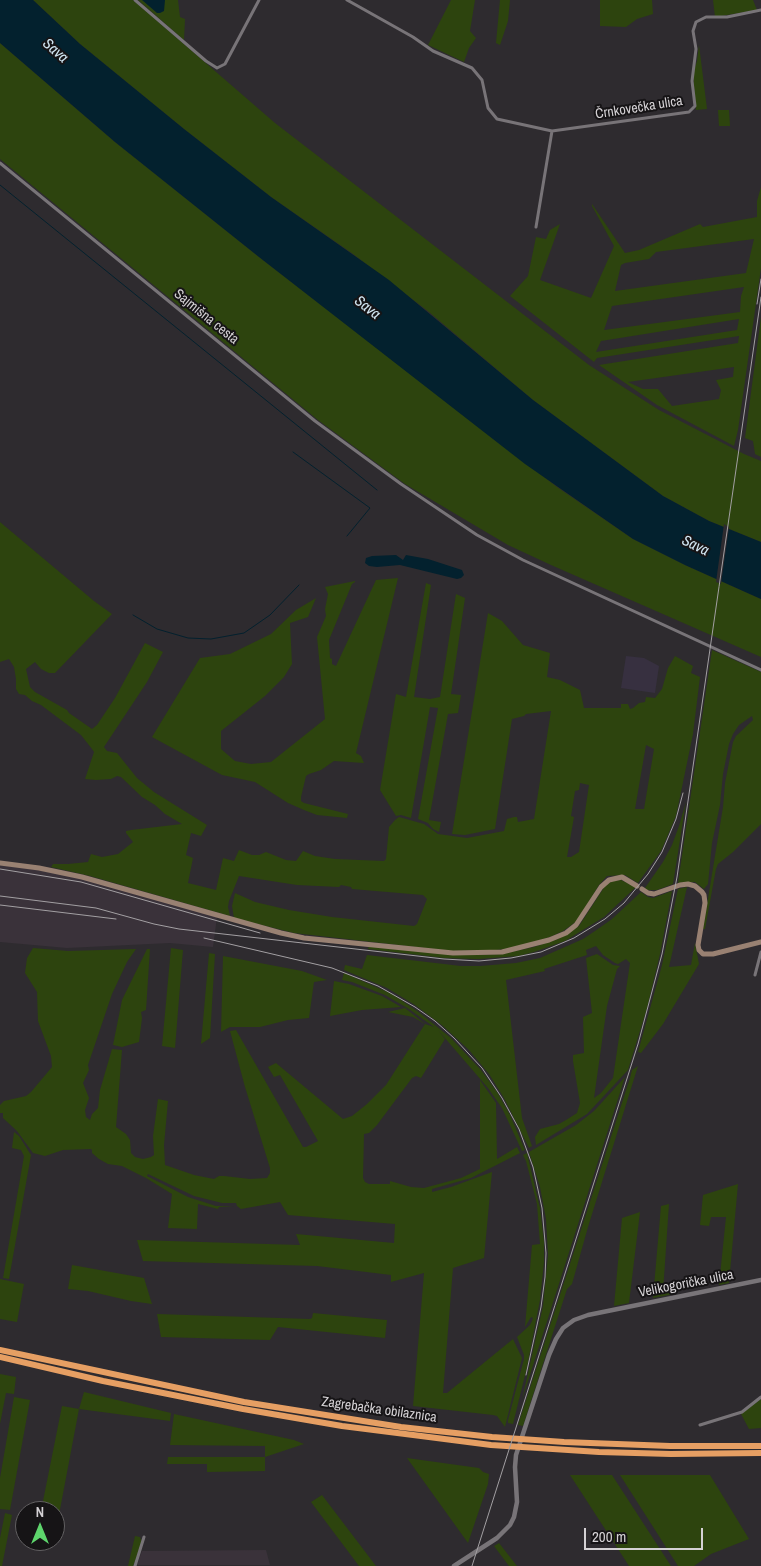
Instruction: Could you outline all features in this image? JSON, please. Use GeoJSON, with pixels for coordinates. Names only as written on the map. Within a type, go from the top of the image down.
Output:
{"type":"FeatureCollection","features":[{"type":"Feature","properties":{"kind":"highway","name":"Zagrebačka obilaznica"},"geometry":{"type":"LineString","coordinates":[[0,1350],[171,1387],[375,1423],[530,1440],[633,1446],[761,1446]]}},
{"type":"Feature","properties":{"kind":"highway","name":"Zagrebačka obilaznica"},"geometry":{"type":"LineString","coordinates":[[0,1357],[157,1392],[256,1411],[350,1427],[491,1445],[643,1453],[761,1453]]}},
{"type":"Feature","properties":{"kind":"main road"},"geometry":{"type":"LineString","coordinates":[[0,863],[39,868],[82,877],[281,934],[453,953],[502,952],[549,940],[566,933],[576,925],[601,888],[609,880],[622,877],[637,886]]}},
{"type":"Feature","properties":{"kind":"main road"},"geometry":{"type":"LineString","coordinates":[[642,889],[654,894],[680,885],[693,885],[700,890],[704,895],[705,907],[698,945],[700,952],[705,955],[761,942]]}},
{"type":"Feature","properties":{"kind":"street"},"geometry":{"type":"LineString","coordinates":[[135,0],[215,68],[220,68],[225,64],[259,0]]}},
{"type":"Feature","properties":{"kind":"street","name":"Črnkovečka ulica"},"geometry":{"type":"LineString","coordinates":[[347,0],[405,32],[434,51],[472,68],[482,80],[488,108],[497,119],[552,131],[689,112],[695,106],[692,81],[696,49],[693,31],[696,22],[706,18],[727,17],[761,10]]}},
{"type":"Feature","properties":{"kind":"street"},"geometry":{"type":"LineString","coordinates":[[536,227],[552,131]]}},
{"type":"Feature","properties":{"kind":"street","name":"Sajmišna cesta"},"geometry":{"type":"LineString","coordinates":[[0,163],[316,421],[401,484],[477,535],[523,560],[761,670]]}},
{"type":"Feature","properties":{"kind":"street"},"geometry":{"type":"LineString","coordinates":[[755,975],[761,952]]}},
{"type":"Feature","properties":{"kind":"street","name":"Velikogorička ulica"},"geometry":{"type":"LineString","coordinates":[[454,1566],[497,1538],[510,1526],[517,1502],[516,1455],[548,1355],[563,1328],[580,1317],[761,1280]]}},
{"type":"Feature","properties":{"kind":"street"},"geometry":{"type":"LineString","coordinates":[[700,1425],[742,1412],[761,1397]]}},
{"type":"Feature","properties":{"kind":"street"},"geometry":{"type":"LineString","coordinates":[[135,1566],[144,1537]]}},
{"type":"Feature","properties":{"kind":"shaded area"},"geometry":{"type":"Polygon","coordinates":[[[626,656],[644,658],[659,666],[655,693],[621,688],[626,656]]]}},
{"type":"Feature","properties":{"kind":"shaded area"},"geometry":{"type":"Polygon","coordinates":[[[0,865],[85,879],[217,917],[213,947],[170,943],[67,948],[0,942],[0,865]]]}},
{"type":"Feature","properties":{"kind":"shaded area"},"geometry":{"type":"Polygon","coordinates":[[[266,1550],[270,1565],[137,1565],[142,1551],[266,1550]]]}},
{"type":"Feature","properties":{"kind":"green space"},"geometry":{"type":"Polygon","coordinates":[[[33,0],[133,0],[275,123],[589,365],[659,410],[761,461],[761,542],[709,521],[663,496],[533,400],[429,312],[353,254],[271,197],[184,129],[80,44],[33,0]]]}},
{"type":"Feature","properties":{"kind":"green space"},"geometry":{"type":"Polygon","coordinates":[[[138,0],[178,0],[180,17],[185,19],[184,40],[138,0]]]}},
{"type":"Feature","properties":{"kind":"green space"},"geometry":{"type":"Polygon","coordinates":[[[451,0],[475,0],[470,31],[476,38],[469,48],[464,62],[428,45],[451,0]]]}},
{"type":"Feature","properties":{"kind":"green space"},"geometry":{"type":"Polygon","coordinates":[[[500,0],[510,0],[508,21],[500,45],[496,43],[500,0]]]}},
{"type":"Feature","properties":{"kind":"green space"},"geometry":{"type":"Polygon","coordinates":[[[600,0],[652,0],[653,14],[637,19],[626,27],[600,26],[600,0]]]}},
{"type":"Feature","properties":{"kind":"green space"},"geometry":{"type":"Polygon","coordinates":[[[713,0],[753,0],[757,10],[715,17],[713,0]]]}},
{"type":"Feature","properties":{"kind":"green space"},"geometry":{"type":"Polygon","coordinates":[[[0,43],[115,142],[259,257],[557,487],[633,539],[761,599],[761,657],[508,545],[405,484],[318,420],[0,159],[0,43]]]}},
{"type":"Feature","properties":{"kind":"green space"},"geometry":{"type":"Polygon","coordinates":[[[699,45],[707,109],[696,110],[693,74],[699,45]]]}},
{"type":"Feature","properties":{"kind":"green space"},"geometry":{"type":"Polygon","coordinates":[[[718,110],[729,110],[730,126],[719,126],[718,110]]]}},
{"type":"Feature","properties":{"kind":"green space"},"geometry":{"type":"Polygon","coordinates":[[[761,187],[761,268],[738,430],[734,446],[657,405],[599,365],[738,343],[739,336],[597,358],[594,362],[510,296],[528,276],[536,237],[546,239],[550,230],[560,224],[540,280],[591,298],[614,246],[592,204],[625,253],[639,250],[700,224],[703,227],[757,217],[757,201],[761,187]],[[754,239],[656,252],[649,259],[621,265],[615,291],[746,273],[754,239]],[[744,287],[612,306],[604,330],[740,312],[741,296],[744,287]],[[739,319],[601,341],[596,352],[737,330],[739,319]],[[734,367],[628,382],[643,389],[658,389],[672,406],[719,399],[721,390],[716,380],[733,377],[734,367]]]}},
{"type":"Feature","properties":{"kind":"green space"},"geometry":{"type":"Polygon","coordinates":[[[761,317],[761,457],[755,454],[753,441],[745,438],[761,317]]]}},
{"type":"Feature","properties":{"kind":"green space"},"geometry":{"type":"Polygon","coordinates":[[[0,522],[112,614],[55,673],[49,673],[41,669],[35,662],[26,669],[30,687],[35,692],[67,710],[92,729],[97,725],[115,698],[145,643],[163,652],[147,682],[104,747],[107,751],[117,753],[137,778],[154,792],[207,825],[201,836],[191,833],[186,855],[193,858],[188,883],[216,890],[223,858],[234,861],[239,850],[252,855],[266,852],[286,860],[296,861],[303,851],[315,856],[335,859],[384,861],[386,859],[389,827],[399,817],[424,824],[438,834],[467,838],[504,831],[507,819],[514,817],[517,817],[518,822],[534,819],[551,711],[526,714],[512,719],[495,829],[465,835],[452,834],[488,613],[502,621],[523,645],[550,653],[547,677],[560,680],[580,690],[584,708],[621,708],[621,704],[628,704],[630,709],[639,703],[645,702],[646,697],[655,698],[662,689],[668,668],[675,656],[693,666],[691,673],[700,677],[693,734],[676,816],[661,851],[638,883],[625,875],[607,876],[599,885],[577,921],[550,937],[515,948],[451,951],[294,933],[234,918],[232,906],[235,893],[255,902],[289,910],[414,926],[417,924],[427,899],[423,895],[352,889],[351,887],[341,885],[339,887],[297,885],[239,876],[229,901],[230,916],[90,876],[51,867],[53,864],[88,862],[91,854],[102,857],[118,854],[133,842],[126,831],[182,824],[142,797],[121,777],[96,780],[85,779],[94,752],[92,749],[81,735],[41,705],[25,695],[19,694],[16,689],[14,667],[9,659],[0,662],[0,522]],[[646,745],[635,809],[644,809],[654,749],[646,745]],[[580,783],[579,790],[575,791],[571,816],[574,817],[567,857],[571,857],[579,852],[589,785],[580,783]]]}},
{"type":"Feature","properties":{"kind":"green space"},"geometry":{"type":"Polygon","coordinates":[[[398,578],[356,753],[361,756],[364,763],[334,761],[321,770],[309,774],[306,776],[301,797],[301,801],[304,803],[348,814],[347,818],[317,815],[304,810],[288,803],[255,782],[222,775],[152,737],[200,658],[230,654],[271,634],[296,610],[316,598],[308,617],[290,623],[292,664],[284,677],[265,696],[221,731],[221,749],[235,761],[251,764],[271,762],[325,719],[317,637],[326,616],[325,609],[328,594],[325,587],[355,581],[352,584],[329,640],[330,658],[332,659],[332,664],[336,666],[376,580],[398,578]]]}},
{"type":"Feature","properties":{"kind":"green space"},"geometry":{"type":"Polygon","coordinates":[[[426,583],[431,585],[414,697],[430,699],[440,697],[456,594],[465,598],[451,694],[461,695],[458,713],[448,714],[429,820],[441,822],[439,832],[428,823],[418,819],[438,708],[430,707],[411,818],[401,815],[396,816],[380,790],[396,694],[406,697],[426,583]]]}},
{"type":"Feature","properties":{"kind":"green space"},"geometry":{"type":"Polygon","coordinates":[[[712,650],[761,672],[761,824],[718,864],[705,929],[703,929],[733,742],[736,736],[753,720],[752,716],[739,725],[729,744],[712,843],[708,884],[704,889],[695,882],[678,883],[712,650]]]}},
{"type":"Feature","properties":{"kind":"green space"},"geometry":{"type":"Polygon","coordinates":[[[686,802],[673,884],[657,890],[647,890],[645,888],[672,845],[686,802]]]}},
{"type":"Feature","properties":{"kind":"green space"},"geometry":{"type":"Polygon","coordinates":[[[621,880],[636,887],[604,917],[565,941],[534,952],[518,956],[478,959],[445,958],[368,949],[369,946],[445,954],[478,955],[502,954],[534,947],[558,939],[579,926],[605,886],[612,881],[621,880]]]}},
{"type":"Feature","properties":{"kind":"green space"},"geometry":{"type":"Polygon","coordinates":[[[687,887],[669,967],[691,965],[695,943],[699,964],[663,1024],[641,1053],[638,1052],[662,965],[678,889],[687,887]]]}},
{"type":"Feature","properties":{"kind":"green space"},"geometry":{"type":"Polygon","coordinates":[[[672,891],[647,1008],[628,1070],[587,1114],[536,1145],[535,1137],[540,1129],[559,1124],[577,1113],[580,1103],[573,1055],[584,1053],[583,1017],[592,1013],[586,958],[597,954],[613,965],[620,966],[617,969],[607,1006],[594,1098],[601,1093],[613,1078],[630,963],[626,959],[618,964],[615,963],[603,955],[596,946],[586,950],[587,955],[544,969],[545,971],[506,980],[522,1118],[532,1146],[529,1148],[504,1098],[489,1074],[469,1050],[443,1026],[415,1005],[387,988],[344,970],[345,965],[362,969],[367,955],[461,966],[516,963],[540,958],[583,939],[612,919],[641,892],[653,898],[672,891]]]}},
{"type":"Feature","properties":{"kind":"green space"},"geometry":{"type":"Polygon","coordinates":[[[33,948],[68,951],[136,949],[127,962],[112,994],[88,1065],[89,1070],[83,1083],[89,1098],[85,1110],[86,1117],[90,1120],[92,1114],[98,1108],[100,1090],[112,1049],[122,1050],[116,1127],[126,1134],[130,1140],[131,1153],[135,1157],[143,1159],[151,1157],[154,1155],[153,1136],[158,1099],[168,1101],[164,1145],[165,1165],[194,1175],[214,1179],[224,1176],[250,1179],[267,1178],[270,1173],[230,1031],[236,1030],[303,1147],[318,1141],[280,1075],[274,1077],[268,1067],[276,1063],[343,1119],[352,1116],[386,1085],[425,1024],[434,1027],[385,995],[342,980],[344,973],[392,994],[420,1013],[451,1038],[481,1070],[497,1092],[510,1115],[525,1150],[522,1151],[502,1108],[488,1088],[438,1030],[445,1039],[421,1078],[416,1076],[412,1078],[377,1125],[369,1133],[364,1134],[363,1178],[369,1184],[390,1184],[390,1181],[411,1187],[424,1188],[461,1178],[480,1169],[480,1080],[496,1103],[497,1159],[517,1147],[520,1153],[471,1178],[432,1189],[432,1192],[492,1172],[484,1258],[453,1268],[443,1393],[447,1393],[513,1339],[522,1358],[505,1427],[497,1416],[493,1415],[413,1406],[424,1273],[391,1282],[391,1275],[317,1266],[143,1261],[137,1240],[300,1245],[296,1234],[394,1243],[395,1224],[288,1215],[280,1202],[241,1209],[236,1203],[222,1203],[194,1196],[148,1174],[147,1176],[188,1197],[216,1206],[234,1206],[219,1207],[218,1209],[198,1204],[197,1229],[168,1228],[172,1194],[146,1178],[122,1166],[108,1164],[92,1153],[91,1149],[63,1150],[45,1156],[33,1153],[17,1131],[3,1118],[3,1113],[0,1113],[0,1105],[4,1101],[26,1096],[52,1067],[51,1056],[38,1021],[37,992],[25,973],[27,958],[33,948]]]}},
{"type":"Feature","properties":{"kind":"green space"},"geometry":{"type":"Polygon","coordinates":[[[171,948],[183,950],[175,1048],[162,1046],[171,948]]]}},
{"type":"Feature","properties":{"kind":"green space"},"geometry":{"type":"Polygon","coordinates":[[[147,949],[150,949],[146,1010],[141,1012],[139,1042],[122,1047],[113,1045],[122,1000],[147,949]]]}},
{"type":"Feature","properties":{"kind":"green space"},"geometry":{"type":"Polygon","coordinates":[[[209,953],[215,954],[210,1038],[201,1044],[209,953]]]}},
{"type":"Feature","properties":{"kind":"green space"},"geometry":{"type":"Polygon","coordinates":[[[223,956],[302,971],[327,980],[314,982],[309,1018],[288,1020],[260,1027],[230,1027],[221,1032],[223,956]]]}},
{"type":"Feature","properties":{"kind":"green space"},"geometry":{"type":"Polygon","coordinates":[[[334,981],[349,984],[382,996],[401,1007],[362,1010],[330,1016],[334,981]]]}},
{"type":"Feature","properties":{"kind":"green space"},"geometry":{"type":"Polygon","coordinates":[[[405,1008],[425,1024],[413,1017],[388,1012],[405,1008]]]}},
{"type":"Feature","properties":{"kind":"green space"},"geometry":{"type":"Polygon","coordinates":[[[638,1066],[572,1284],[567,1289],[523,1426],[518,1425],[632,1070],[638,1066]]]}},
{"type":"Feature","properties":{"kind":"green space"},"geometry":{"type":"Polygon","coordinates":[[[625,1077],[522,1400],[543,1306],[548,1255],[546,1219],[540,1187],[529,1152],[576,1125],[594,1111],[625,1077]]]}},
{"type":"Feature","properties":{"kind":"green space"},"geometry":{"type":"Polygon","coordinates":[[[14,1132],[19,1136],[31,1155],[9,1279],[3,1278],[24,1156],[21,1150],[12,1148],[14,1132]]]}},
{"type":"Feature","properties":{"kind":"green space"},"geometry":{"type":"Polygon","coordinates":[[[527,1153],[540,1208],[544,1262],[540,1300],[527,1367],[513,1424],[508,1423],[508,1420],[524,1359],[517,1337],[530,1325],[533,1318],[531,1317],[525,1327],[532,1245],[540,1244],[537,1204],[523,1155],[527,1153]]]}},
{"type":"Feature","properties":{"kind":"green space"},"geometry":{"type":"Polygon","coordinates":[[[738,1184],[729,1283],[719,1285],[726,1217],[711,1217],[709,1226],[700,1225],[703,1195],[738,1184]]]}},
{"type":"Feature","properties":{"kind":"green space"},"geometry":{"type":"Polygon","coordinates":[[[669,1204],[663,1292],[674,1294],[653,1298],[661,1206],[669,1204]]]}},
{"type":"Feature","properties":{"kind":"green space"},"geometry":{"type":"Polygon","coordinates":[[[640,1212],[629,1303],[614,1306],[622,1218],[640,1212]]]}},
{"type":"Feature","properties":{"kind":"green space"},"geometry":{"type":"Polygon","coordinates":[[[72,1265],[144,1278],[152,1304],[88,1291],[68,1289],[72,1265]]]}},
{"type":"Feature","properties":{"kind":"green space"},"geometry":{"type":"Polygon","coordinates":[[[0,1279],[24,1284],[17,1322],[0,1319],[0,1279]]]}},
{"type":"Feature","properties":{"kind":"green space"},"geometry":{"type":"Polygon","coordinates":[[[313,1313],[387,1320],[385,1338],[278,1327],[270,1340],[161,1337],[157,1314],[310,1319],[313,1313]]]}},
{"type":"Feature","properties":{"kind":"green space"},"geometry":{"type":"Polygon","coordinates":[[[0,1374],[16,1377],[14,1394],[6,1393],[0,1424],[0,1374]]]}},
{"type":"Feature","properties":{"kind":"green space"},"geometry":{"type":"Polygon","coordinates":[[[84,1392],[171,1413],[170,1421],[79,1409],[84,1392]]]}},
{"type":"Feature","properties":{"kind":"green space"},"geometry":{"type":"Polygon","coordinates":[[[14,1397],[30,1400],[10,1510],[0,1509],[0,1478],[14,1397]]]}},
{"type":"Feature","properties":{"kind":"green space"},"geometry":{"type":"Polygon","coordinates":[[[761,1399],[761,1428],[749,1429],[741,1414],[761,1399]]]}},
{"type":"Feature","properties":{"kind":"green space"},"geometry":{"type":"Polygon","coordinates":[[[62,1406],[79,1409],[62,1501],[43,1501],[62,1406]]]}},
{"type":"Feature","properties":{"kind":"green space"},"geometry":{"type":"Polygon","coordinates":[[[174,1414],[294,1440],[304,1444],[265,1457],[265,1446],[170,1445],[174,1414]]]}},
{"type":"Feature","properties":{"kind":"green space"},"geometry":{"type":"Polygon","coordinates":[[[168,1457],[265,1457],[265,1471],[207,1472],[207,1464],[167,1464],[168,1457]]]}},
{"type":"Feature","properties":{"kind":"green space"},"geometry":{"type":"Polygon","coordinates":[[[407,1458],[479,1468],[489,1474],[488,1484],[468,1543],[407,1458]]]}},
{"type":"Feature","properties":{"kind":"green space"},"geometry":{"type":"Polygon","coordinates":[[[570,1475],[612,1475],[671,1566],[629,1566],[570,1475]]]}},
{"type":"Feature","properties":{"kind":"green space"},"geometry":{"type":"Polygon","coordinates":[[[620,1475],[710,1475],[749,1539],[711,1554],[694,1566],[678,1566],[620,1475]]]}},
{"type":"Feature","properties":{"kind":"green space"},"geometry":{"type":"Polygon","coordinates":[[[322,1495],[376,1566],[359,1566],[311,1502],[322,1495]]]}},
{"type":"Feature","properties":{"kind":"green space"},"geometry":{"type":"Polygon","coordinates":[[[5,1513],[12,1515],[2,1566],[0,1566],[0,1538],[5,1513]]]}},
{"type":"Feature","properties":{"kind":"green space"},"geometry":{"type":"Polygon","coordinates":[[[135,1536],[140,1537],[142,1543],[133,1566],[128,1566],[135,1536]]]}},
{"type":"Feature","properties":{"kind":"green space"},"geometry":{"type":"Polygon","coordinates":[[[499,1543],[517,1566],[509,1566],[494,1546],[499,1543]]]}},
{"type":"Feature","properties":{"kind":"water","name":"Sava"},"geometry":{"type":"Polygon","coordinates":[[[0,0],[33,0],[80,44],[184,129],[271,197],[389,280],[533,400],[663,496],[709,521],[761,542],[761,599],[633,539],[525,464],[259,257],[115,142],[0,43],[0,0]]]}},
{"type":"Feature","properties":{"kind":"water"},"geometry":{"type":"Polygon","coordinates":[[[142,0],[165,0],[164,11],[157,13],[142,0]]]}},
{"type":"Feature","properties":{"kind":"water"},"geometry":{"type":"Polygon","coordinates":[[[396,555],[403,560],[406,555],[428,559],[462,570],[464,575],[457,579],[400,565],[377,567],[369,566],[365,563],[366,558],[372,556],[396,555]]]}},
{"type":"Feature","properties":{"kind":"pier"},"geometry":{"type":"Polygon","coordinates":[[[724,524],[729,527],[721,584],[716,582],[724,524]]]}},
{"type":"Feature","properties":{"kind":"waterway"},"geometry":{"type":"LineString","coordinates":[[0,185],[377,490]]}},
{"type":"Feature","properties":{"kind":"waterway"},"geometry":{"type":"LineString","coordinates":[[293,452],[370,508],[347,536]]}},
{"type":"Feature","properties":{"kind":"waterway"},"geometry":{"type":"LineString","coordinates":[[133,615],[157,629],[188,638],[211,639],[244,633],[270,615],[299,585]]}},
{"type":"Feature","properties":{"kind":"railway"},"geometry":{"type":"LineString","coordinates":[[757,304],[761,279]]}},
{"type":"Feature","properties":{"kind":"railway"},"geometry":{"type":"LineString","coordinates":[[472,1566],[638,1044],[662,954],[677,877],[761,297]]}},
{"type":"Feature","properties":{"kind":"railway"},"geometry":{"type":"LineString","coordinates":[[0,896],[96,908],[179,929],[444,959],[479,961],[511,958],[541,952],[574,938],[605,919],[624,903],[648,874],[662,852],[676,819],[683,793]]}},
{"type":"Feature","properties":{"kind":"railway"},"geometry":{"type":"LineString","coordinates":[[0,869],[81,882],[260,933]]}},
{"type":"Feature","properties":{"kind":"railway"},"geometry":{"type":"LineString","coordinates":[[0,905],[116,919]]}},
{"type":"Feature","properties":{"kind":"railway"},"geometry":{"type":"LineString","coordinates":[[204,938],[332,968],[378,986],[435,1021],[482,1068],[502,1098],[519,1129],[533,1167],[542,1208],[546,1253],[545,1277],[541,1307],[526,1375]]}}]}
